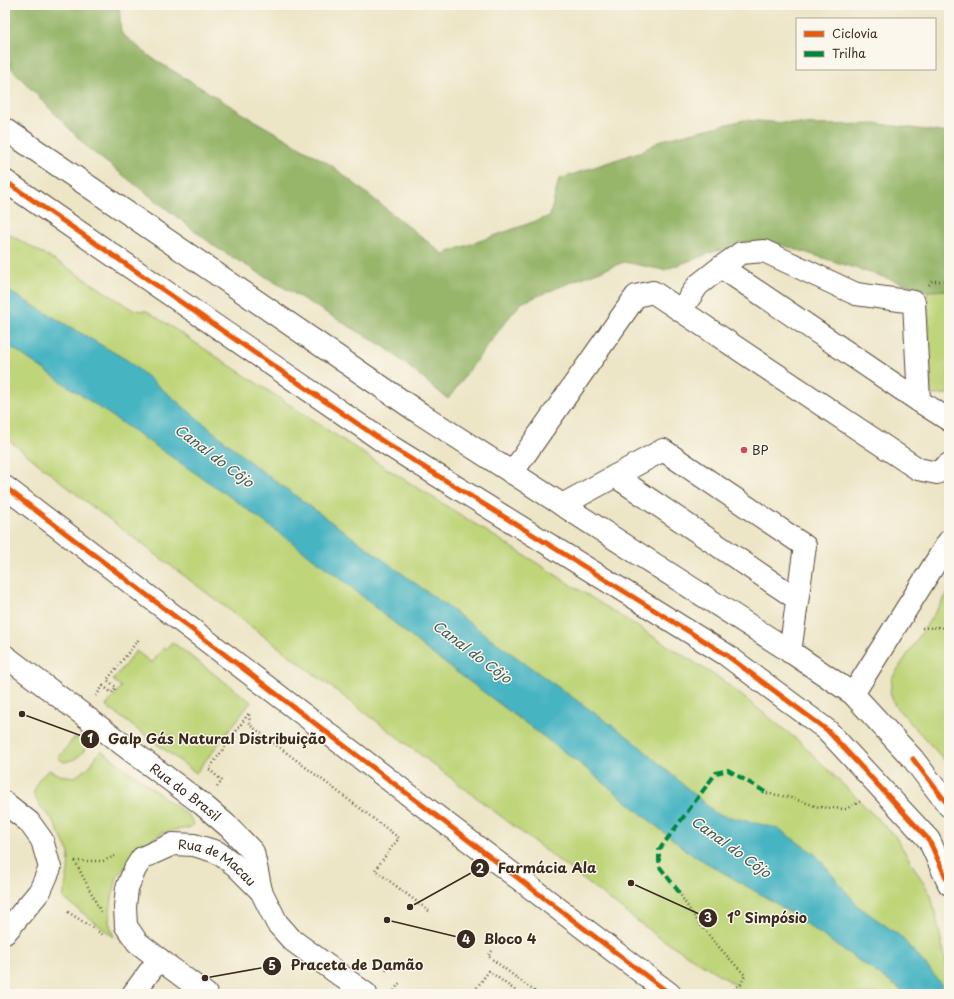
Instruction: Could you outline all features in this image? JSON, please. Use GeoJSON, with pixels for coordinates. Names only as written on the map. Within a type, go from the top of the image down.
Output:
{"type":"FeatureCollection","features":[{"type":"Feature","properties":{"kind":"main road"},"geometry":{"type":"LineString","coordinates":[[5,116],[10,133],[421,414],[853,694],[913,759],[949,806]]}},
{"type":"Feature","properties":{"kind":"main road"},"geometry":{"type":"LineString","coordinates":[[5,181],[390,446],[725,654],[827,730],[929,840],[949,884]]}},
{"type":"Feature","properties":{"kind":"main road"},"geometry":{"type":"LineString","coordinates":[[5,194],[30,199]]}},
{"type":"Feature","properties":{"kind":"main road"},"geometry":{"type":"LineString","coordinates":[[681,310],[698,285],[721,267],[741,253],[764,251],[856,294],[914,302],[919,401]]}},
{"type":"Feature","properties":{"kind":"main road"},"geometry":{"type":"LineString","coordinates":[[721,267],[949,420]]}},
{"type":"Feature","properties":{"kind":"main road"},"geometry":{"type":"LineString","coordinates":[[512,473],[636,296],[654,292],[918,469],[937,472],[949,464]]}},
{"type":"Feature","properties":{"kind":"main road"},"geometry":{"type":"LineString","coordinates":[[562,505],[663,450],[805,546],[790,652]]}},
{"type":"Feature","properties":{"kind":"main road"},"geometry":{"type":"LineString","coordinates":[[615,476],[797,599]]}},
{"type":"Feature","properties":{"kind":"main road"},"geometry":{"type":"LineString","coordinates":[[5,488],[670,994]]}},
{"type":"Feature","properties":{"kind":"main road"},"geometry":{"type":"LineString","coordinates":[[853,694],[949,541]]}},
{"type":"Feature","properties":{"kind":"main road","name":"Rua do Brasil"},"geometry":{"type":"LineString","coordinates":[[5,656],[202,804],[229,827],[253,852],[261,891]]}},
{"type":"Feature","properties":{"kind":"main road"},"geometry":{"type":"LineString","coordinates":[[5,803],[29,822],[42,840],[50,868],[40,891],[5,933]]}},
{"type":"Feature","properties":{"kind":"main road","name":"Rua de Macau"},"geometry":{"type":"LineString","coordinates":[[206,994],[137,942],[126,926],[125,907],[127,888],[135,870],[142,858],[173,844],[194,845],[217,852],[239,869],[261,891]]}},
{"type":"Feature","properties":{"kind":"main road"},"geometry":{"type":"LineString","coordinates":[[261,891],[278,923],[292,940],[366,994]]}},
{"type":"Feature","properties":{"kind":"main road"},"geometry":{"type":"LineString","coordinates":[[133,994],[159,960]]}},
{"type":"Feature","properties":{"kind":"path"},"geometry":{"type":"LineString","coordinates":[[917,628],[949,627]]}},
{"type":"Feature","properties":{"kind":"path"},"geometry":{"type":"LineString","coordinates":[[103,686],[112,693],[116,687],[107,680],[139,639]]}},
{"type":"Feature","properties":{"kind":"path"},"geometry":{"type":"LineString","coordinates":[[212,765],[249,713],[250,725],[399,838],[375,870],[429,911]]}},
{"type":"Feature","properties":{"kind":"path"},"geometry":{"type":"LineString","coordinates":[[767,793],[788,797],[819,806],[846,809],[863,800]]}},
{"type":"Feature","properties":{"kind":"path"},"geometry":{"type":"LineString","coordinates":[[50,868],[75,861],[103,861],[116,855]]}},
{"type":"Feature","properties":{"kind":"path"},"geometry":{"type":"LineString","coordinates":[[679,892],[690,912],[720,949],[744,975],[741,984],[728,994]]}},
{"type":"Feature","properties":{"kind":"path"},"geometry":{"type":"LineString","coordinates":[[68,912],[106,937]]}},
{"type":"Feature","properties":{"kind":"path"},"geometry":{"type":"LineString","coordinates":[[492,951],[488,956],[538,994]]}},
{"type":"Feature","properties":{"kind":"path"},"geometry":{"type":"LineString","coordinates":[[472,994],[490,971],[520,994]]}},
{"type":"Feature","properties":{"kind":"path"},"geometry":{"type":"LineString","coordinates":[[392,994],[400,982]]}},
{"type":"Feature","properties":{"kind":"path"},"geometry":{"type":"LineString","coordinates":[[553,994],[555,992],[557,994]]}},
{"type":"Feature","properties":{"kind":"green space"},"geometry":{"type":"Polygon","coordinates":[[[6,5],[119,5],[121,33],[152,58],[255,121],[331,165],[443,254],[550,216],[559,179],[642,151],[662,140],[744,120],[815,125],[880,124],[949,133],[949,290],[927,291],[776,243],[716,251],[664,270],[624,262],[521,303],[502,326],[448,399],[386,348],[217,248],[88,148],[11,68],[6,5]]]}},
{"type":"Feature","properties":{"kind":"green space"},"geometry":{"type":"Polygon","coordinates":[[[5,232],[68,268],[133,310],[147,311],[372,459],[722,680],[801,743],[895,836],[931,895],[949,975],[949,994],[741,994],[738,988],[728,980],[657,936],[387,729],[85,501],[5,437],[5,232]]]}},
{"type":"Feature","properties":{"kind":"green space"},"geometry":{"type":"Polygon","coordinates":[[[949,290],[949,394],[931,395],[927,291],[949,290]]]}},
{"type":"Feature","properties":{"kind":"green space"},"geometry":{"type":"Polygon","coordinates":[[[949,591],[949,765],[895,706],[890,693],[892,678],[949,591]]]}},
{"type":"Feature","properties":{"kind":"green space"},"geometry":{"type":"Polygon","coordinates":[[[172,642],[251,702],[196,773],[106,706],[121,687],[113,680],[136,651],[152,663],[164,647],[166,649],[172,642]]]}},
{"type":"Feature","properties":{"kind":"green space"},"geometry":{"type":"Polygon","coordinates":[[[83,737],[91,740],[78,757],[64,762],[58,758],[74,738],[83,737]]]}},
{"type":"Feature","properties":{"kind":"green space"},"geometry":{"type":"Polygon","coordinates":[[[101,750],[190,817],[194,825],[188,828],[163,832],[150,841],[117,877],[111,903],[109,922],[114,937],[63,898],[68,872],[69,853],[52,819],[40,806],[33,794],[39,779],[49,770],[59,775],[75,777],[89,767],[101,750]]]}},
{"type":"Feature","properties":{"kind":"water","name":"Canal do Côjo"},"geometry":{"type":"Polygon","coordinates":[[[5,289],[127,360],[255,466],[631,739],[717,814],[777,828],[816,855],[858,906],[900,936],[931,971],[946,991],[946,994],[907,994],[777,904],[688,852],[583,766],[427,650],[345,582],[236,501],[5,343],[5,289]]]}},
{"type":"Feature","properties":{"kind":"marked path"},"geometry":{"type":"LineString","coordinates":[[679,892],[659,866],[659,850],[716,773],[728,770],[767,793]]}},
{"type":"Feature","properties":{"kind":"cycle path"},"geometry":{"type":"LineString","coordinates":[[5,181],[390,446],[725,654],[827,730],[929,840],[949,884]]}},
{"type":"Feature","properties":{"kind":"cycle path"},"geometry":{"type":"LineString","coordinates":[[5,487],[670,994]]}},
{"type":"Feature","properties":{"kind":"cycle path"},"geometry":{"type":"LineString","coordinates":[[913,759],[949,806]]}},
{"type":"Feature","properties":{"kind":"place","name":"BP"},"geometry":{"type":"Point","coordinates":[744,450]}},
{"type":"Feature","properties":{"kind":"place","name":"Galp Gás Natural Distribuição"},"geometry":{"type":"Point","coordinates":[22,714]}},
{"type":"Feature","properties":{"kind":"place","name":"1º Simpósio"},"geometry":{"type":"Point","coordinates":[631,883]}},
{"type":"Feature","properties":{"kind":"place","name":"Farmácia Ala"},"geometry":{"type":"Point","coordinates":[410,907]}},
{"type":"Feature","properties":{"kind":"place","name":"Bloco 4"},"geometry":{"type":"Point","coordinates":[387,920]}},
{"type":"Feature","properties":{"kind":"place","name":"Praceta de Damão"},"geometry":{"type":"Point","coordinates":[205,978]}}]}
